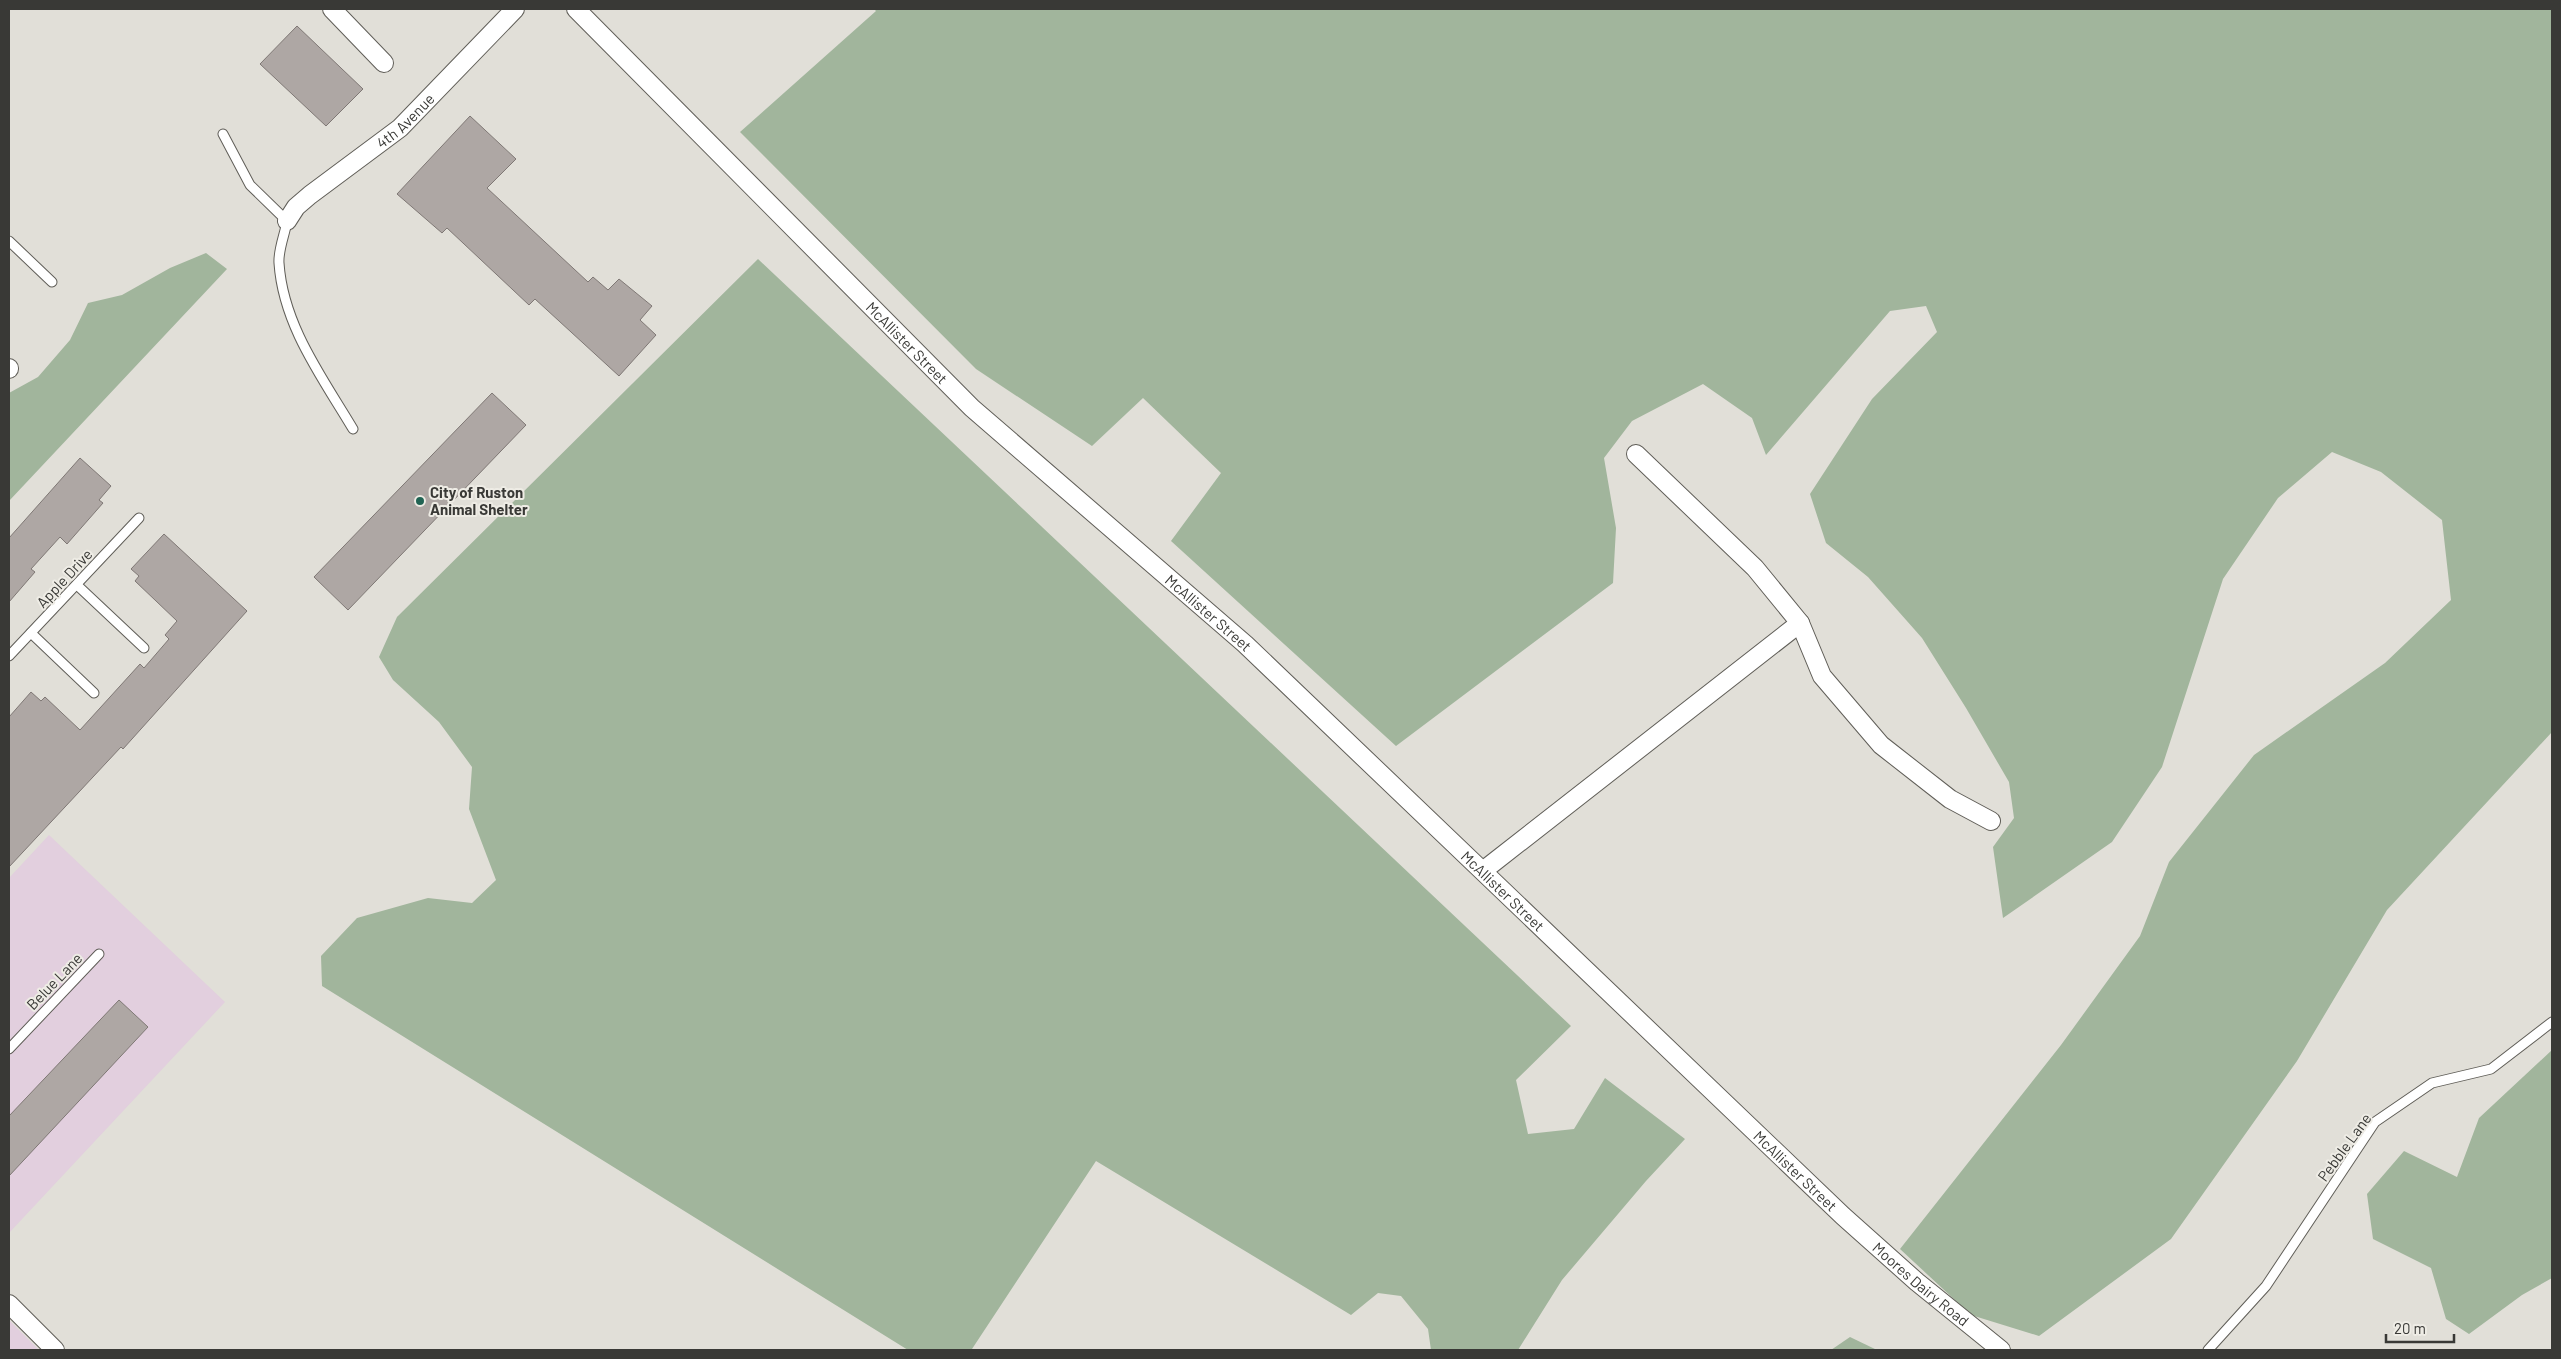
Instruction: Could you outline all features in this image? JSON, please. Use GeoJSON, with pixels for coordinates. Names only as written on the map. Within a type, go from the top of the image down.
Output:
{"type":"FeatureCollection","features":[{"type":"Feature","properties":{"kind":"street"},"geometry":{"type":"LineString","coordinates":[[332,9],[384,63]]}},
{"type":"Feature","properties":{"kind":"street","name":"4th Avenue"},"geometry":{"type":"LineString","coordinates":[[287,221],[296,206],[400,128],[515,9]]}},
{"type":"Feature","properties":{"kind":"street","name":"McAllister Street"},"geometry":{"type":"LineString","coordinates":[[576,9],[972,408],[1245,644],[1484,870],[1843,1216]]}},
{"type":"Feature","properties":{"kind":"street"},"geometry":{"type":"LineString","coordinates":[[1636,454],[1756,568],[1800,623],[1822,676],[1881,745],[1950,798],[1991,821]]}},
{"type":"Feature","properties":{"kind":"street"},"geometry":{"type":"LineString","coordinates":[[1484,870],[1800,623]]}},
{"type":"Feature","properties":{"kind":"street","name":"Moores Dairy Road"},"geometry":{"type":"LineString","coordinates":[[1843,1216],[1917,1282],[2000,1350]]}},
{"type":"Feature","properties":{"kind":"street"},"geometry":{"type":"LineString","coordinates":[[9,1304],[55,1350]]}},
{"type":"Feature","properties":{"kind":"lane"},"geometry":{"type":"LineString","coordinates":[[223,134],[250,185],[287,221],[278,261],[288,313],[300,340],[353,429]]}},
{"type":"Feature","properties":{"kind":"lane"},"geometry":{"type":"LineString","coordinates":[[9,241],[52,282]]}},
{"type":"Feature","properties":{"kind":"lane","name":"Apple Drive"},"geometry":{"type":"LineString","coordinates":[[9,656],[139,518]]}},
{"type":"Feature","properties":{"kind":"lane"},"geometry":{"type":"LineString","coordinates":[[76,585],[144,648]]}},
{"type":"Feature","properties":{"kind":"lane"},"geometry":{"type":"LineString","coordinates":[[31,633],[94,693]]}},
{"type":"Feature","properties":{"kind":"lane","name":"Belue Lane"},"geometry":{"type":"LineString","coordinates":[[9,1049],[99,954]]}},
{"type":"Feature","properties":{"kind":"lane","name":"Pebble Lane"},"geometry":{"type":"LineString","coordinates":[[2208,1350],[2266,1286],[2375,1122],[2432,1084],[2492,1070],[2552,1022]]}},
{"type":"Feature","properties":{"kind":"shaded area"},"geometry":{"type":"Polygon","coordinates":[[[49,835],[225,1002],[9,1233],[9,878],[49,835]]]}},
{"type":"Feature","properties":{"kind":"shaded area"},"geometry":{"type":"Polygon","coordinates":[[[9,1320],[39,1350],[9,1350],[9,1320]]]}},
{"type":"Feature","properties":{"kind":"green space"},"geometry":{"type":"Polygon","coordinates":[[[874,9],[2552,9],[2552,732],[2387,910],[2297,1061],[2171,1239],[2039,1336],[1971,1315],[1900,1249],[2061,1045],[2140,936],[2169,862],[2254,755],[2385,663],[2451,600],[2442,520],[2381,472],[2332,452],[2278,498],[2223,579],[2162,767],[2112,842],[2003,918],[1993,847],[2014,818],[2009,782],[1922,638],[1868,577],[1826,543],[1810,494],[1872,399],[1937,332],[1926,306],[1890,311],[1766,455],[1752,418],[1703,384],[1632,421],[1604,458],[1616,528],[1613,583],[1396,746],[1171,541],[1221,473],[1143,398],[1092,446],[976,369],[740,132],[876,11],[874,9]]]}},
{"type":"Feature","properties":{"kind":"green space"},"geometry":{"type":"Polygon","coordinates":[[[206,253],[227,269],[9,501],[9,393],[38,377],[70,340],[88,303],[122,295],[170,268],[206,253]]]}},
{"type":"Feature","properties":{"kind":"green space"},"geometry":{"type":"Polygon","coordinates":[[[758,259],[1571,1026],[1516,1080],[1528,1134],[1574,1129],[1605,1078],[1685,1139],[1646,1181],[1562,1280],[1518,1350],[1431,1350],[1428,1329],[1401,1296],[1378,1293],[1351,1315],[1096,1161],[972,1349],[974,1350],[908,1350],[322,986],[321,956],[357,918],[428,898],[472,903],[496,880],[469,809],[472,767],[439,722],[393,680],[379,657],[397,617],[758,259]]]}},
{"type":"Feature","properties":{"kind":"green space"},"geometry":{"type":"Polygon","coordinates":[[[2552,1050],[2552,1278],[2522,1295],[2469,1334],[2446,1319],[2431,1268],[2373,1239],[2367,1194],[2404,1151],[2457,1177],[2479,1118],[2552,1050]]]}},
{"type":"Feature","properties":{"kind":"green space"},"geometry":{"type":"Polygon","coordinates":[[[1850,1337],[1877,1350],[1831,1350],[1850,1337]]]}},
{"type":"Feature","properties":{"kind":"building"},"geometry":{"type":"Polygon","coordinates":[[[297,26],[363,89],[326,126],[260,64],[297,26]]]}},
{"type":"Feature","properties":{"kind":"building"},"geometry":{"type":"Polygon","coordinates":[[[470,116],[516,159],[487,188],[588,282],[593,277],[608,290],[619,279],[652,306],[640,320],[656,335],[619,376],[535,299],[529,305],[447,228],[442,233],[397,194],[470,116]]]}},
{"type":"Feature","properties":{"kind":"building","name":"City of Ruston Animal Shelter"},"geometry":{"type":"Polygon","coordinates":[[[492,393],[526,425],[348,610],[314,577],[492,393]]]}},
{"type":"Feature","properties":{"kind":"building"},"geometry":{"type":"Polygon","coordinates":[[[80,458],[111,486],[99,500],[103,503],[67,544],[60,537],[31,569],[35,572],[9,602],[9,538],[80,458]]]}},
{"type":"Feature","properties":{"kind":"building"},"geometry":{"type":"Polygon","coordinates":[[[164,534],[247,611],[123,749],[121,747],[9,867],[9,717],[31,692],[41,701],[45,697],[80,730],[140,664],[144,668],[169,639],[165,635],[177,621],[135,581],[139,576],[131,569],[164,534]]]}},
{"type":"Feature","properties":{"kind":"building"},"geometry":{"type":"Polygon","coordinates":[[[119,1000],[148,1027],[9,1176],[9,1116],[119,1000]]]}},
{"type":"Feature","properties":{"kind":"place","name":"City of Ruston Animal Shelter"},"geometry":{"type":"Point","coordinates":[420,501]}}]}
